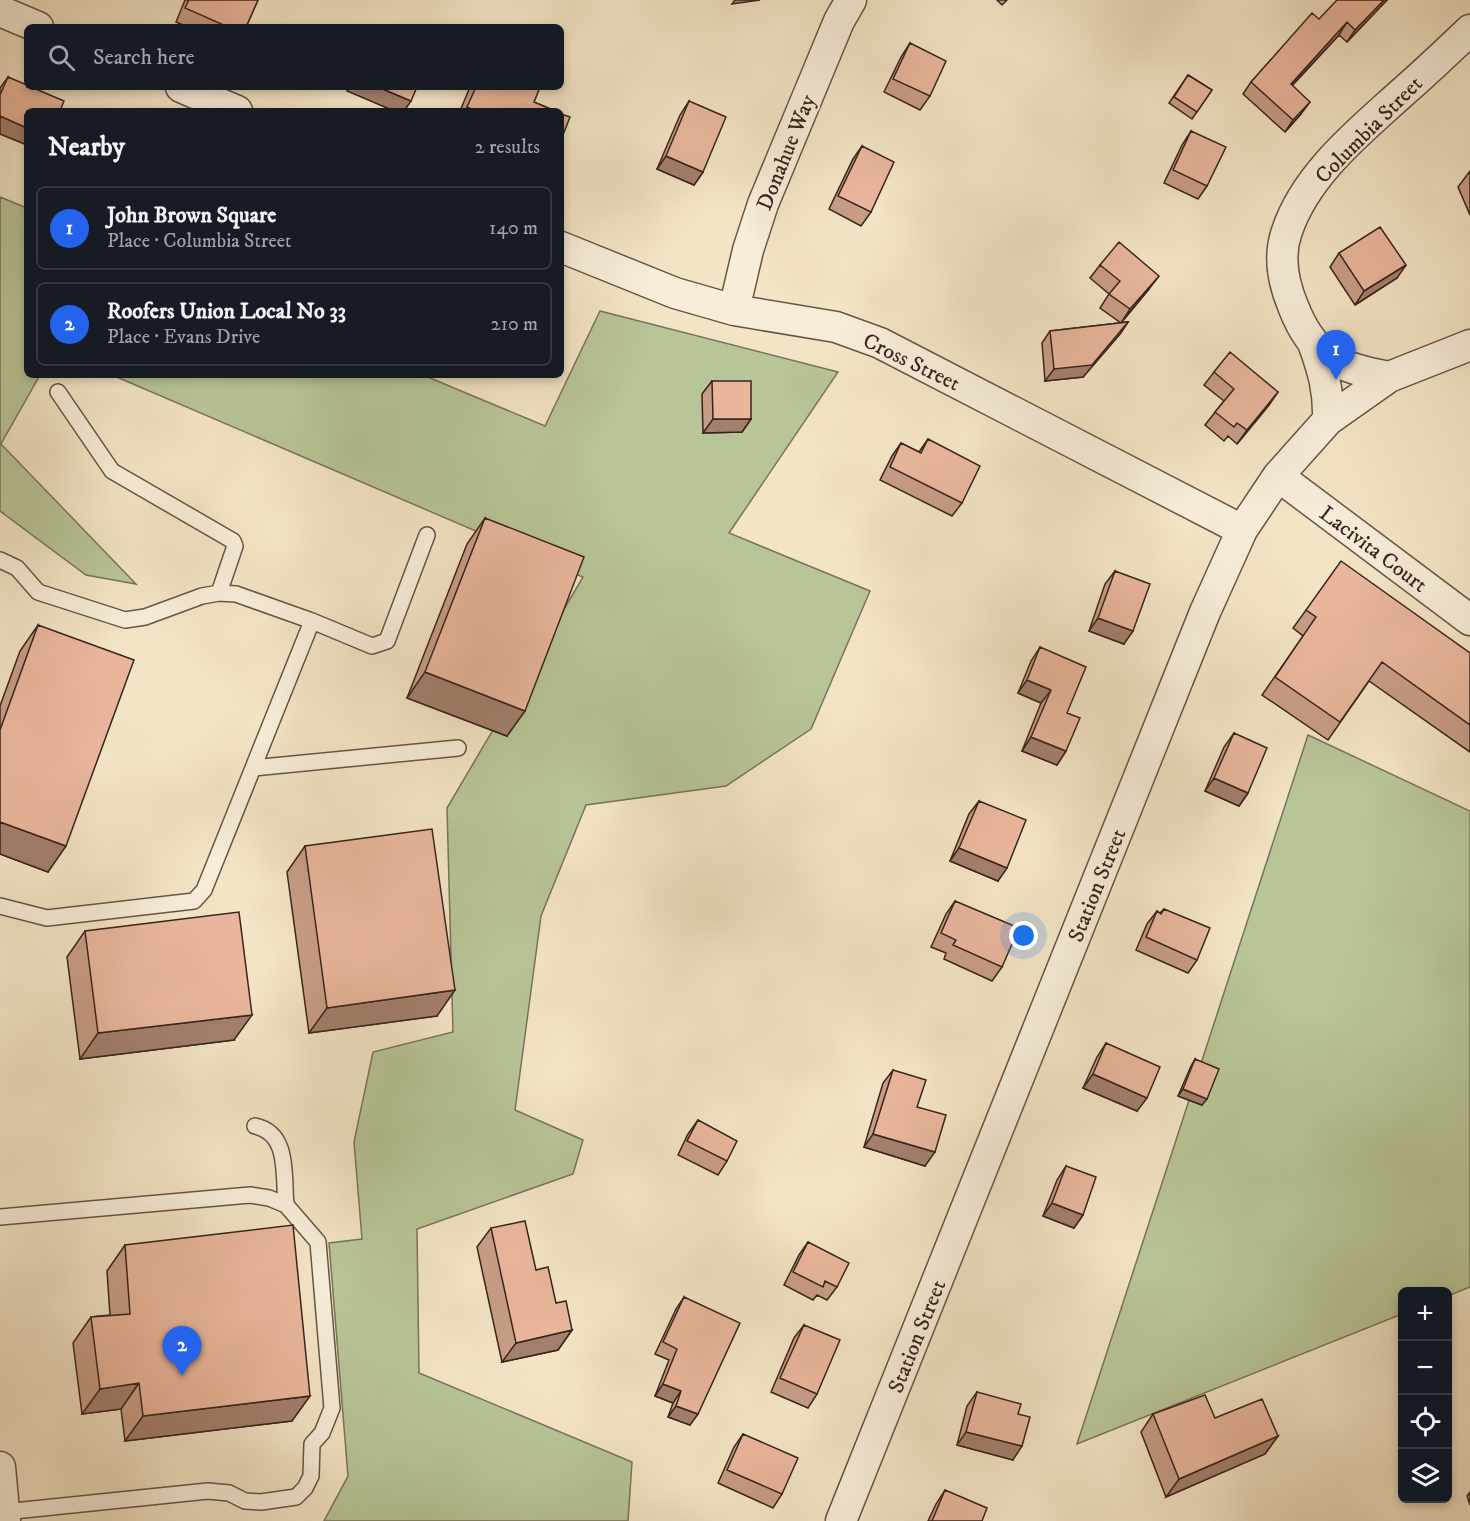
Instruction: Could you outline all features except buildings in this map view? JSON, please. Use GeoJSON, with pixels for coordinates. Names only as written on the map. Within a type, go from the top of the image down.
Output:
{"type":"FeatureCollection","features":[{"type":"Feature","properties":{"kind":"street","name":"Donahue Way"},"geometry":{"type":"LineString","coordinates":[[734,310],[748,250],[763,204],[839,21],[851,0]]}},
{"type":"Feature","properties":{"kind":"street"},"geometry":{"type":"LineString","coordinates":[[0,11],[31,24]]}},
{"type":"Feature","properties":{"kind":"street","name":"Columbia Street"},"geometry":{"type":"LineString","coordinates":[[1328,420],[1329,393],[1326,378],[1313,343],[1298,319],[1284,284],[1282,260],[1286,233],[1294,212],[1307,190],[1341,151],[1470,30]]}},
{"type":"Feature","properties":{"kind":"street"},"geometry":{"type":"LineString","coordinates":[[188,90],[230,108]]}},
{"type":"Feature","properties":{"kind":"street","name":"Cross Street"},"geometry":{"type":"LineString","coordinates":[[564,249],[675,293],[734,310],[836,327],[880,343],[1242,530]]}},
{"type":"Feature","properties":{"kind":"street","name":"Columbia Street"},"geometry":{"type":"LineString","coordinates":[[1313,343],[1347,369],[1389,378]]}},
{"type":"Feature","properties":{"kind":"street","name":"Station Street"},"geometry":{"type":"LineString","coordinates":[[841,1521],[1205,612],[1242,530],[1278,476],[1328,420],[1389,378],[1470,345]]}},
{"type":"Feature","properties":{"kind":"street","name":"Lacivita Court"},"geometry":{"type":"LineString","coordinates":[[1278,476],[1470,620]]}},
{"type":"Feature","properties":{"kind":"street"},"geometry":{"type":"LineString","coordinates":[[0,1467],[5,1516]]}},
{"type":"Feature","properties":{"kind":"lane"},"geometry":{"type":"LineString","coordinates":[[58,392],[112,471],[233,541],[235,546],[219,593]]}},
{"type":"Feature","properties":{"kind":"lane"},"geometry":{"type":"LineString","coordinates":[[0,560],[16,568],[38,592],[125,620],[145,617],[202,596],[219,593],[236,594],[312,621],[372,646],[387,641],[427,535]]}},
{"type":"Feature","properties":{"kind":"lane"},"geometry":{"type":"LineString","coordinates":[[0,906],[27,914],[57,918],[194,902],[204,890],[312,621]]}},
{"type":"Feature","properties":{"kind":"lane"},"geometry":{"type":"LineString","coordinates":[[253,768],[458,748]]}},
{"type":"Feature","properties":{"kind":"lane"},"geometry":{"type":"LineString","coordinates":[[255,1126],[267,1128],[275,1135],[280,1146],[286,1205]]}},
{"type":"Feature","properties":{"kind":"lane"},"geometry":{"type":"LineString","coordinates":[[0,1216],[250,1195],[269,1198],[286,1205],[318,1242],[332,1407],[322,1433],[312,1444],[311,1476],[305,1488],[296,1497],[261,1502],[245,1501],[230,1493],[208,1491],[5,1516]]}},
{"type":"Feature","properties":{"kind":"green space"},"geometry":{"type":"Polygon","coordinates":[[[0,197],[24,207],[24,378],[38,378],[1,444],[136,584],[86,575],[0,511],[0,197]]]}},
{"type":"Feature","properties":{"kind":"green space"},"geometry":{"type":"Polygon","coordinates":[[[600,311],[838,372],[729,533],[870,591],[811,729],[726,786],[586,805],[541,916],[515,1110],[583,1140],[573,1174],[417,1229],[419,1373],[632,1462],[628,1521],[324,1521],[348,1476],[329,1243],[362,1239],[354,1142],[373,1052],[453,1032],[447,808],[583,577],[119,378],[430,378],[545,426],[600,311]]]}},
{"type":"Feature","properties":{"kind":"green space"},"geometry":{"type":"Polygon","coordinates":[[[1308,735],[1470,811],[1470,1287],[1452,1294],[1452,1287],[1398,1287],[1398,1316],[1077,1444],[1308,735]]]}},
{"type":"Feature","properties":{"kind":"place","name":"John Brown Square"},"geometry":{"type":"Point","coordinates":[1336,380]}},
{"type":"Feature","properties":{"kind":"place","name":"Roofers Union Local No 33"},"geometry":{"type":"Point","coordinates":[182,1376]}}]}
